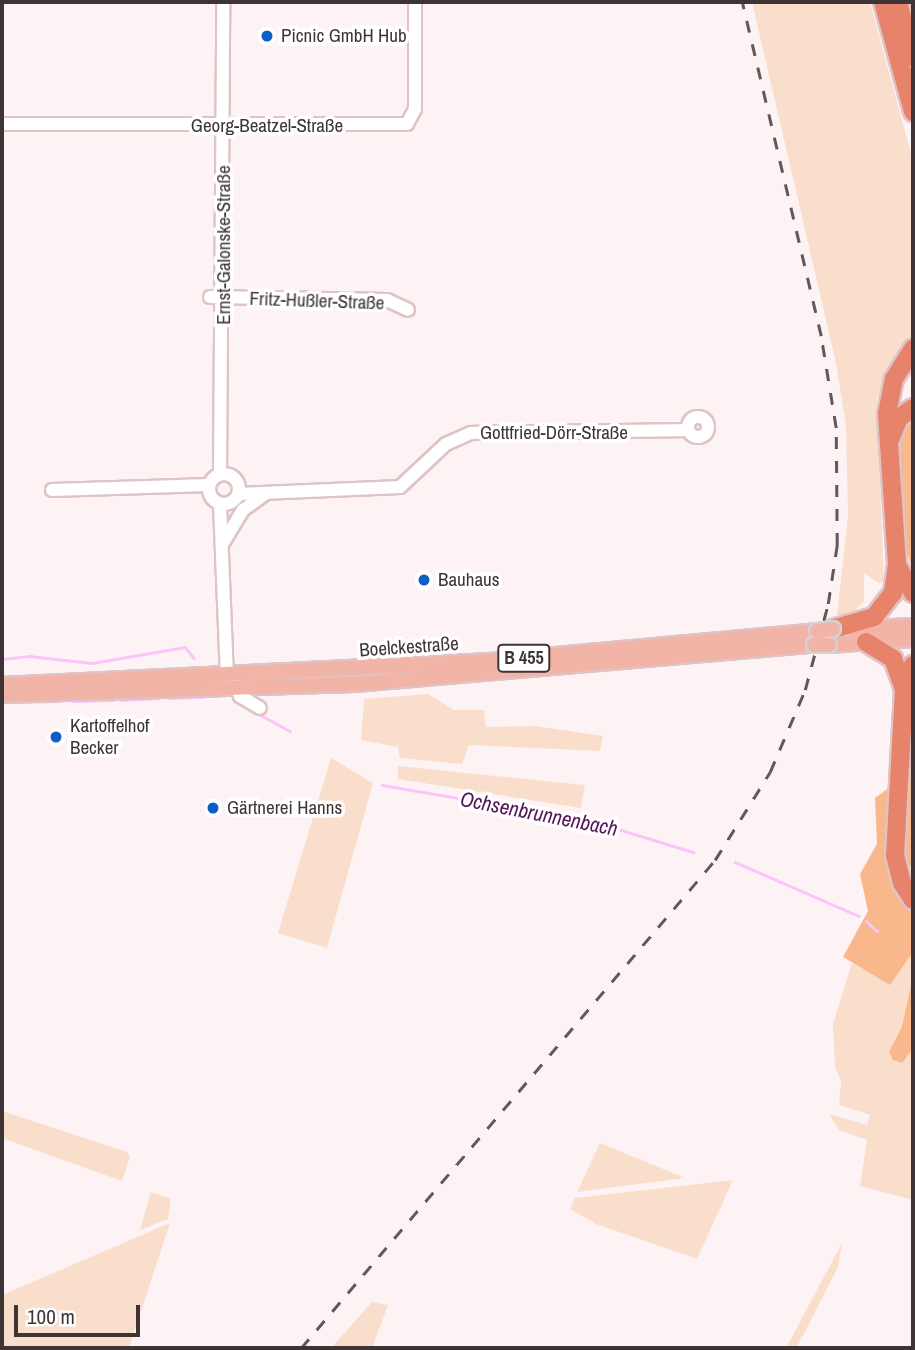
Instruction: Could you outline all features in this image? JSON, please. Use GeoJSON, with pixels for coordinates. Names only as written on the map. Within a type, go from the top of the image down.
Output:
{"type":"FeatureCollection","features":[{"type":"Feature","properties":{"kind":"highway"},"geometry":{"type":"LineString","coordinates":[[883,2],[913,112]]}},
{"type":"Feature","properties":{"kind":"highway"},"geometry":{"type":"LineString","coordinates":[[898,2],[913,57]]}},
{"type":"Feature","properties":{"kind":"highway"},"geometry":{"type":"LineString","coordinates":[[823,638],[864,622],[884,608],[893,593],[897,564],[888,447],[890,390],[913,348]]}},
{"type":"Feature","properties":{"kind":"highway"},"geometry":{"type":"LineString","coordinates":[[888,447],[894,426],[913,408]]}},
{"type":"Feature","properties":{"kind":"highway"},"geometry":{"type":"LineString","coordinates":[[897,564],[913,593]]}},
{"type":"Feature","properties":{"kind":"highway"},"geometry":{"type":"LineString","coordinates":[[866,642],[893,659],[904,690]]}},
{"type":"Feature","properties":{"kind":"highway"},"geometry":{"type":"LineString","coordinates":[[913,665],[904,690],[896,835],[899,874],[913,900]]}},
{"type":"Feature","properties":{"kind":"highway"},"geometry":{"type":"LineString","coordinates":[[896,835],[901,862],[913,882]]}},
{"type":"Feature","properties":{"kind":"main road","name":"B 455"},"geometry":{"type":"LineString","coordinates":[[823,638],[913,626]]}},
{"type":"Feature","properties":{"kind":"main road","name":"B 455"},"geometry":{"type":"LineString","coordinates":[[823,638],[866,642],[913,639]]}},
{"type":"Feature","properties":{"kind":"main road","name":"Boelckestraße"},"geometry":{"type":"LineString","coordinates":[[2,685],[464,677],[823,638]]}},
{"type":"Feature","properties":{"kind":"main road","name":"Boelckestraße"},"geometry":{"type":"LineString","coordinates":[[2,695],[229,679]]}},
{"type":"Feature","properties":{"kind":"street","name":"Ernst-Galonske-Straße"},"geometry":{"type":"LineString","coordinates":[[223,2],[224,474]]}},
{"type":"Feature","properties":{"kind":"street","name":"Georg-Beatzel-Straße"},"geometry":{"type":"LineString","coordinates":[[2,124],[407,124],[415,109],[415,2]]}},
{"type":"Feature","properties":{"kind":"street","name":"Fritz-Hußler-Straße"},"geometry":{"type":"LineString","coordinates":[[210,298],[387,300],[408,310]]}},
{"type":"Feature","properties":{"kind":"street","name":"Gottfried-Dörr-Straße"},"geometry":{"type":"LineString","coordinates":[[239,490],[400,486],[446,444],[471,433],[688,430]]}},
{"type":"Feature","properties":{"kind":"street"},"geometry":{"type":"LineString","coordinates":[[51,490],[209,489],[224,474],[239,490],[224,504],[225,634],[229,679],[240,696],[260,708]]}},
{"type":"Feature","properties":{"kind":"street"},"geometry":{"type":"LineString","coordinates":[[209,489],[224,504]]}},
{"type":"Feature","properties":{"kind":"street"},"geometry":{"type":"LineString","coordinates":[[223,543],[243,510],[271,490]]}},
{"type":"Feature","properties":{"kind":"shaded area"},"geometry":{"type":"Polygon","coordinates":[[[752,2],[870,2],[913,161],[913,335],[886,372],[877,399],[884,579],[880,584],[864,573],[864,601],[852,614],[837,615],[848,516],[846,426],[836,363],[752,2]]]}},
{"type":"Feature","properties":{"kind":"shaded area"},"geometry":{"type":"Polygon","coordinates":[[[913,411],[913,574],[900,526],[896,441],[901,424],[913,411]]]}},
{"type":"Feature","properties":{"kind":"shaded area"},"geometry":{"type":"Polygon","coordinates":[[[913,691],[913,873],[904,853],[913,691]]]}},
{"type":"Feature","properties":{"kind":"shaded area"},"geometry":{"type":"Polygon","coordinates":[[[428,694],[454,710],[484,710],[486,727],[535,726],[603,736],[600,751],[469,745],[462,764],[400,758],[398,747],[361,740],[364,699],[428,694]]]}},
{"type":"Feature","properties":{"kind":"shaded area"},"geometry":{"type":"Polygon","coordinates":[[[331,758],[373,783],[327,948],[278,933],[331,758]]]}},
{"type":"Feature","properties":{"kind":"shaded area"},"geometry":{"type":"Polygon","coordinates":[[[398,766],[585,785],[581,808],[398,779],[398,766]]]}},
{"type":"Feature","properties":{"kind":"shaded area"},"geometry":{"type":"Polygon","coordinates":[[[890,787],[891,878],[913,911],[913,952],[890,985],[843,957],[868,911],[860,874],[877,844],[875,798],[890,787]]]}},
{"type":"Feature","properties":{"kind":"shaded area"},"geometry":{"type":"Polygon","coordinates":[[[913,952],[913,976],[902,1026],[895,1038],[907,1058],[913,1049],[913,1200],[860,1186],[867,1140],[839,1130],[829,1114],[867,1125],[870,1115],[839,1105],[841,1081],[835,1067],[833,1024],[852,963],[890,984],[913,952]]]}},
{"type":"Feature","properties":{"kind":"shaded area"},"geometry":{"type":"Polygon","coordinates":[[[913,976],[913,1049],[902,1063],[893,1060],[889,1052],[902,1026],[913,976]]]}},
{"type":"Feature","properties":{"kind":"shaded area"},"geometry":{"type":"Polygon","coordinates":[[[2,1111],[127,1152],[130,1157],[122,1181],[2,1138],[2,1111]]]}},
{"type":"Feature","properties":{"kind":"shaded area"},"geometry":{"type":"Polygon","coordinates":[[[600,1143],[685,1178],[577,1192],[600,1143]]]}},
{"type":"Feature","properties":{"kind":"shaded area"},"geometry":{"type":"Polygon","coordinates":[[[733,1180],[697,1259],[596,1224],[570,1209],[575,1198],[733,1180]]]}},
{"type":"Feature","properties":{"kind":"shaded area"},"geometry":{"type":"Polygon","coordinates":[[[151,1192],[171,1199],[168,1219],[140,1230],[151,1192]]]}},
{"type":"Feature","properties":{"kind":"shaded area"},"geometry":{"type":"Polygon","coordinates":[[[170,1223],[129,1348],[2,1348],[2,1295],[170,1223]]]}},
{"type":"Feature","properties":{"kind":"shaded area"},"geometry":{"type":"Polygon","coordinates":[[[842,1243],[838,1267],[807,1328],[796,1348],[786,1348],[842,1243]]]}},
{"type":"Feature","properties":{"kind":"shaded area"},"geometry":{"type":"Polygon","coordinates":[[[372,1302],[388,1305],[372,1348],[331,1348],[372,1302]]]}},
{"type":"Feature","properties":{"kind":"waterway"},"geometry":{"type":"LineString","coordinates":[[2,659],[29,656],[92,663],[185,647],[194,658]]}},
{"type":"Feature","properties":{"kind":"waterway","name":"Ochsenbrunnenbach"},"geometry":{"type":"LineString","coordinates":[[169,698],[203,697]]}},
{"type":"Feature","properties":{"kind":"waterway","name":"Ochsenbrunnenbach"},"geometry":{"type":"LineString","coordinates":[[120,700],[159,698]]}},
{"type":"Feature","properties":{"kind":"waterway","name":"Ochsenbrunnenbach"},"geometry":{"type":"LineString","coordinates":[[72,701],[113,700]]}},
{"type":"Feature","properties":{"kind":"waterway","name":"Ochsenbrunnenbach"},"geometry":{"type":"LineString","coordinates":[[15,702],[59,701]]}},
{"type":"Feature","properties":{"kind":"waterway","name":"Ochsenbrunnenbach"},"geometry":{"type":"LineString","coordinates":[[248,708],[290,731]]}},
{"type":"Feature","properties":{"kind":"waterway","name":"Ochsenbrunnenbach"},"geometry":{"type":"LineString","coordinates":[[382,785],[592,821],[693,852]]}},
{"type":"Feature","properties":{"kind":"waterway","name":"Ochsenbrunnenbach"},"geometry":{"type":"LineString","coordinates":[[735,862],[859,916]]}},
{"type":"Feature","properties":{"kind":"waterway","name":"Ochsenbrunnenbach"},"geometry":{"type":"LineString","coordinates":[[866,921],[877,931]]}},
{"type":"Feature","properties":{"kind":"railway"},"geometry":{"type":"LineString","coordinates":[[301,1348],[715,860],[770,772],[805,690],[828,604],[837,545],[836,428],[821,336],[742,2]]}},
{"type":"Feature","properties":{"kind":"place","name":"Picnic GmbH Hub"},"geometry":{"type":"Point","coordinates":[267,36]}},
{"type":"Feature","properties":{"kind":"place","name":"Bauhaus"},"geometry":{"type":"Point","coordinates":[424,580]}},
{"type":"Feature","properties":{"kind":"place","name":"Kartoffelhof Becker"},"geometry":{"type":"Point","coordinates":[56,737]}},
{"type":"Feature","properties":{"kind":"place","name":"Gärtnerei Hanns"},"geometry":{"type":"Point","coordinates":[213,808]}}]}
